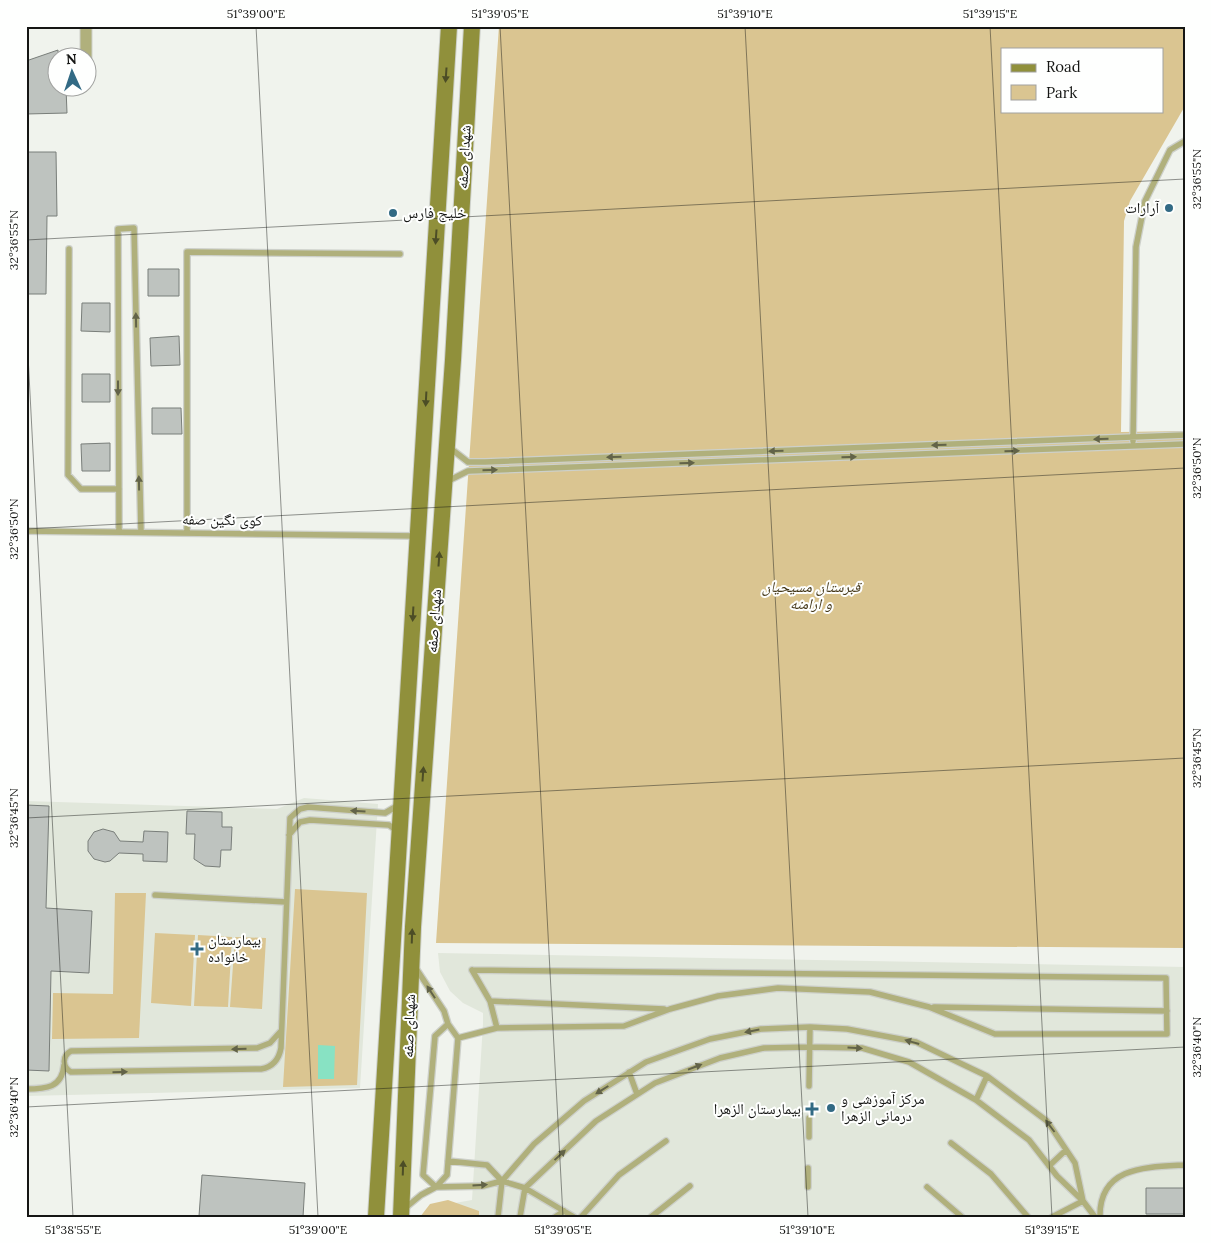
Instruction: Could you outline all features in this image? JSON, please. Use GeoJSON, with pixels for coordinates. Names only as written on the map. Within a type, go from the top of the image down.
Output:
{"type":"FeatureCollection","features":[{"type":"Feature","properties":{"kind":"main road","name":"شهدای صفه"},"geometry":{"type":"LineString","coordinates":[[376,1217],[449,26]]}},
{"type":"Feature","properties":{"kind":"main road","name":"شهدای صفه"},"geometry":{"type":"LineString","coordinates":[[401,1215],[411,960],[447,445],[472,26]]}},
{"type":"Feature","properties":{"kind":"main road"},"geometry":{"type":"LineString","coordinates":[[434,258],[458,259]]}},
{"type":"Feature","properties":{"kind":"street"},"geometry":{"type":"LineString","coordinates":[[86,26],[86,48]]}},
{"type":"Feature","properties":{"kind":"lane"},"geometry":{"type":"LineString","coordinates":[[1133,446],[1136,246],[1146,201],[1170,150],[1185,141]]}},
{"type":"Feature","properties":{"kind":"lane"},"geometry":{"type":"LineString","coordinates":[[119,532],[118,228],[134,228],[140,532]]}},
{"type":"Feature","properties":{"kind":"lane"},"geometry":{"type":"LineString","coordinates":[[69,249],[68,475],[81,489],[119,489]]}},
{"type":"Feature","properties":{"kind":"lane"},"geometry":{"type":"LineString","coordinates":[[187,532],[187,252],[400,254]]}},
{"type":"Feature","properties":{"kind":"lane"},"geometry":{"type":"LineString","coordinates":[[447,445],[468,462],[485,462],[1185,435]]}},
{"type":"Feature","properties":{"kind":"lane"},"geometry":{"type":"LineString","coordinates":[[444,483],[468,471],[1185,444]]}},
{"type":"Feature","properties":{"kind":"lane","name":"کوی نگین صفه"},"geometry":{"type":"LineString","coordinates":[[26,531],[417,536]]}},
{"type":"Feature","properties":{"kind":"lane"},"geometry":{"type":"LineString","coordinates":[[64,1065],[71,1072],[261,1069],[270,1066],[279,1058],[290,818],[300,809],[308,808],[385,813],[396,808],[401,801]]}},
{"type":"Feature","properties":{"kind":"lane"},"geometry":{"type":"LineString","coordinates":[[289,835],[300,822],[310,820],[389,825],[399,834]]}},
{"type":"Feature","properties":{"kind":"lane"},"geometry":{"type":"LineString","coordinates":[[155,895],[286,902]]}},
{"type":"Feature","properties":{"kind":"lane"},"geometry":{"type":"LineString","coordinates":[[401,1215],[421,1195],[436,1188],[447,1176],[458,1038],[448,1024],[444,1011],[411,960]]}},
{"type":"Feature","properties":{"kind":"lane"},"geometry":{"type":"LineString","coordinates":[[458,1038],[497,1028],[624,1026],[669,1010],[718,996],[778,988],[870,992],[929,1007],[995,1034],[1167,1034],[1166,978],[472,970],[490,1001],[497,1028]]}},
{"type":"Feature","properties":{"kind":"lane"},"geometry":{"type":"LineString","coordinates":[[490,1001],[669,1010]]}},
{"type":"Feature","properties":{"kind":"lane"},"geometry":{"type":"LineString","coordinates":[[929,1007],[1167,1011]]}},
{"type":"Feature","properties":{"kind":"lane"},"geometry":{"type":"LineString","coordinates":[[448,1024],[435,1036],[423,1175],[436,1188],[483,1186],[502,1180],[534,1144],[577,1107],[646,1062],[710,1039],[760,1029],[810,1027],[847,1029],[916,1042],[988,1076],[1046,1121],[1075,1162],[1083,1201]]}},
{"type":"Feature","properties":{"kind":"lane"},"geometry":{"type":"LineString","coordinates":[[809,1086],[810,1027]]}},
{"type":"Feature","properties":{"kind":"lane"},"geometry":{"type":"LineString","coordinates":[[26,1090],[44,1089],[55,1085],[61,1078],[64,1058],[71,1051],[257,1048],[270,1043],[281,1030]]}},
{"type":"Feature","properties":{"kind":"lane"},"geometry":{"type":"LineString","coordinates":[[520,1217],[525,1188],[596,1121],[655,1083],[720,1058],[764,1048],[809,1047],[862,1048],[909,1062],[976,1100],[1029,1140],[1095,1217]]}},
{"type":"Feature","properties":{"kind":"lane"},"geometry":{"type":"LineString","coordinates":[[629,1072],[637,1094]]}},
{"type":"Feature","properties":{"kind":"lane"},"geometry":{"type":"LineString","coordinates":[[976,1100],[988,1076]]}},
{"type":"Feature","properties":{"kind":"lane"},"geometry":{"type":"LineString","coordinates":[[809,1118],[809,1137]]}},
{"type":"Feature","properties":{"kind":"lane"},"geometry":{"type":"LineString","coordinates":[[581,1217],[620,1175],[666,1141]]}},
{"type":"Feature","properties":{"kind":"lane"},"geometry":{"type":"LineString","coordinates":[[951,1143],[991,1174],[1028,1217]]}},
{"type":"Feature","properties":{"kind":"lane"},"geometry":{"type":"LineString","coordinates":[[1050,1166],[1066,1150]]}},
{"type":"Feature","properties":{"kind":"lane"},"geometry":{"type":"LineString","coordinates":[[448,1161],[487,1165],[502,1180],[525,1188],[574,1217]]}},
{"type":"Feature","properties":{"kind":"lane"},"geometry":{"type":"LineString","coordinates":[[1100,1217],[1104,1195],[1115,1179],[1136,1168],[1185,1165]]}},
{"type":"Feature","properties":{"kind":"lane"},"geometry":{"type":"LineString","coordinates":[[808,1168],[808,1187]]}},
{"type":"Feature","properties":{"kind":"lane"},"geometry":{"type":"LineString","coordinates":[[498,1217],[502,1180]]}},
{"type":"Feature","properties":{"kind":"lane"},"geometry":{"type":"LineString","coordinates":[[651,1217],[690,1186]]}},
{"type":"Feature","properties":{"kind":"lane"},"geometry":{"type":"LineString","coordinates":[[927,1187],[962,1217]]}},
{"type":"Feature","properties":{"kind":"lane"},"geometry":{"type":"LineString","coordinates":[[1052,1217],[1083,1201]]}},
{"type":"Feature","properties":{"kind":"lane"},"geometry":{"type":"LineString","coordinates":[[555,1217],[564,1211]]}},
{"type":"Feature","properties":{"kind":"shaded area","name":"بیمارستان خانواده"},"geometry":{"type":"Polygon","coordinates":[[[304,798],[378,804],[360,1088],[26,1096],[26,801],[277,809],[304,798]]]}},
{"type":"Feature","properties":{"kind":"shaded area","name":"مرکز آموزشی و درمانی الزهرا"},"geometry":{"type":"Polygon","coordinates":[[[438,953],[1185,967],[1185,1217],[433,1217],[455,1203],[472,1200],[483,1024],[483,1013],[463,1003],[450,991],[440,972],[438,953]]]}},
{"type":"Feature","properties":{"kind":"shaded area"},"geometry":{"type":"Polygon","coordinates":[[[318,1045],[335,1046],[334,1079],[318,1079],[318,1045]]]}},
{"type":"Feature","properties":{"kind":"green space","name":"قبرستان مسیحیان و ارامنه"},"geometry":{"type":"Polygon","coordinates":[[[499,26],[1185,26],[1185,106],[1130,201],[1124,221],[1121,432],[1185,431],[1185,948],[436,943],[499,26]]]}},
{"type":"Feature","properties":{"kind":"green space"},"geometry":{"type":"Polygon","coordinates":[[[295,889],[367,893],[357,1085],[283,1087],[295,889]]]}},
{"type":"Feature","properties":{"kind":"green space"},"geometry":{"type":"Polygon","coordinates":[[[115,893],[146,893],[139,1038],[52,1039],[53,993],[113,994],[115,893]]]}},
{"type":"Feature","properties":{"kind":"green space"},"geometry":{"type":"Polygon","coordinates":[[[155,933],[195,935],[191,1006],[151,1003],[155,933]]]}},
{"type":"Feature","properties":{"kind":"green space"},"geometry":{"type":"Polygon","coordinates":[[[198,935],[232,937],[228,1007],[194,1006],[198,935]]]}},
{"type":"Feature","properties":{"kind":"green space"},"geometry":{"type":"Polygon","coordinates":[[[235,937],[266,938],[262,1009],[230,1007],[235,937]]]}},
{"type":"Feature","properties":{"kind":"green space"},"geometry":{"type":"Polygon","coordinates":[[[448,1200],[479,1211],[479,1217],[420,1217],[430,1204],[448,1200]]]}},
{"type":"Feature","properties":{"kind":"building"},"geometry":{"type":"Polygon","coordinates":[[[48,53],[48,98],[66,98],[67,113],[26,114],[26,61],[48,53]]]}},
{"type":"Feature","properties":{"kind":"building"},"geometry":{"type":"Polygon","coordinates":[[[26,152],[56,152],[57,216],[47,216],[46,294],[26,294],[26,152]]]}},
{"type":"Feature","properties":{"kind":"building"},"geometry":{"type":"Polygon","coordinates":[[[148,269],[179,269],[179,296],[148,296],[148,269]]]}},
{"type":"Feature","properties":{"kind":"building"},"geometry":{"type":"Polygon","coordinates":[[[82,303],[110,303],[110,332],[81,331],[82,303]]]}},
{"type":"Feature","properties":{"kind":"building"},"geometry":{"type":"Polygon","coordinates":[[[179,336],[180,365],[151,366],[150,338],[179,336]]]}},
{"type":"Feature","properties":{"kind":"building"},"geometry":{"type":"Polygon","coordinates":[[[82,374],[110,374],[110,402],[82,402],[82,374]]]}},
{"type":"Feature","properties":{"kind":"building"},"geometry":{"type":"Polygon","coordinates":[[[152,408],[181,408],[182,434],[152,434],[152,408]]]}},
{"type":"Feature","properties":{"kind":"building"},"geometry":{"type":"Polygon","coordinates":[[[110,443],[110,471],[82,471],[81,444],[110,443]]]}},
{"type":"Feature","properties":{"kind":"building"},"geometry":{"type":"Polygon","coordinates":[[[26,805],[49,806],[46,908],[92,911],[89,973],[51,971],[49,1071],[26,1070],[26,805]]]}},
{"type":"Feature","properties":{"kind":"building"},"geometry":{"type":"Polygon","coordinates":[[[187,811],[222,812],[222,827],[232,827],[231,850],[221,850],[220,867],[205,866],[194,859],[195,834],[186,834],[187,811]]]}},
{"type":"Feature","properties":{"kind":"building"},"geometry":{"type":"Polygon","coordinates":[[[103,829],[114,832],[120,841],[143,842],[144,831],[168,832],[167,862],[143,861],[143,854],[119,853],[110,861],[105,862],[94,859],[88,851],[88,841],[94,832],[103,829]]]}},
{"type":"Feature","properties":{"kind":"building"},"geometry":{"type":"Polygon","coordinates":[[[202,1175],[305,1183],[303,1217],[199,1216],[202,1175]]]}},
{"type":"Feature","properties":{"kind":"building"},"geometry":{"type":"Polygon","coordinates":[[[1146,1188],[1185,1188],[1185,1214],[1146,1214],[1146,1188]]]}},
{"type":"Feature","properties":{"kind":"place","name":"آرارات"},"geometry":{"type":"Point","coordinates":[1169,208]}},
{"type":"Feature","properties":{"kind":"place","name":"خلیج فارس"},"geometry":{"type":"Point","coordinates":[393,213]}},
{"type":"Feature","properties":{"kind":"place","name":"بیمارستان خانواده"},"geometry":{"type":"Point","coordinates":[197,949]}},
{"type":"Feature","properties":{"kind":"place","name":"مرکز آموزشی و درمانی الزهرا"},"geometry":{"type":"Point","coordinates":[831,1108]}},
{"type":"Feature","properties":{"kind":"place","name":"بیمارستان الزهرا"},"geometry":{"type":"Point","coordinates":[812,1109]}}]}
